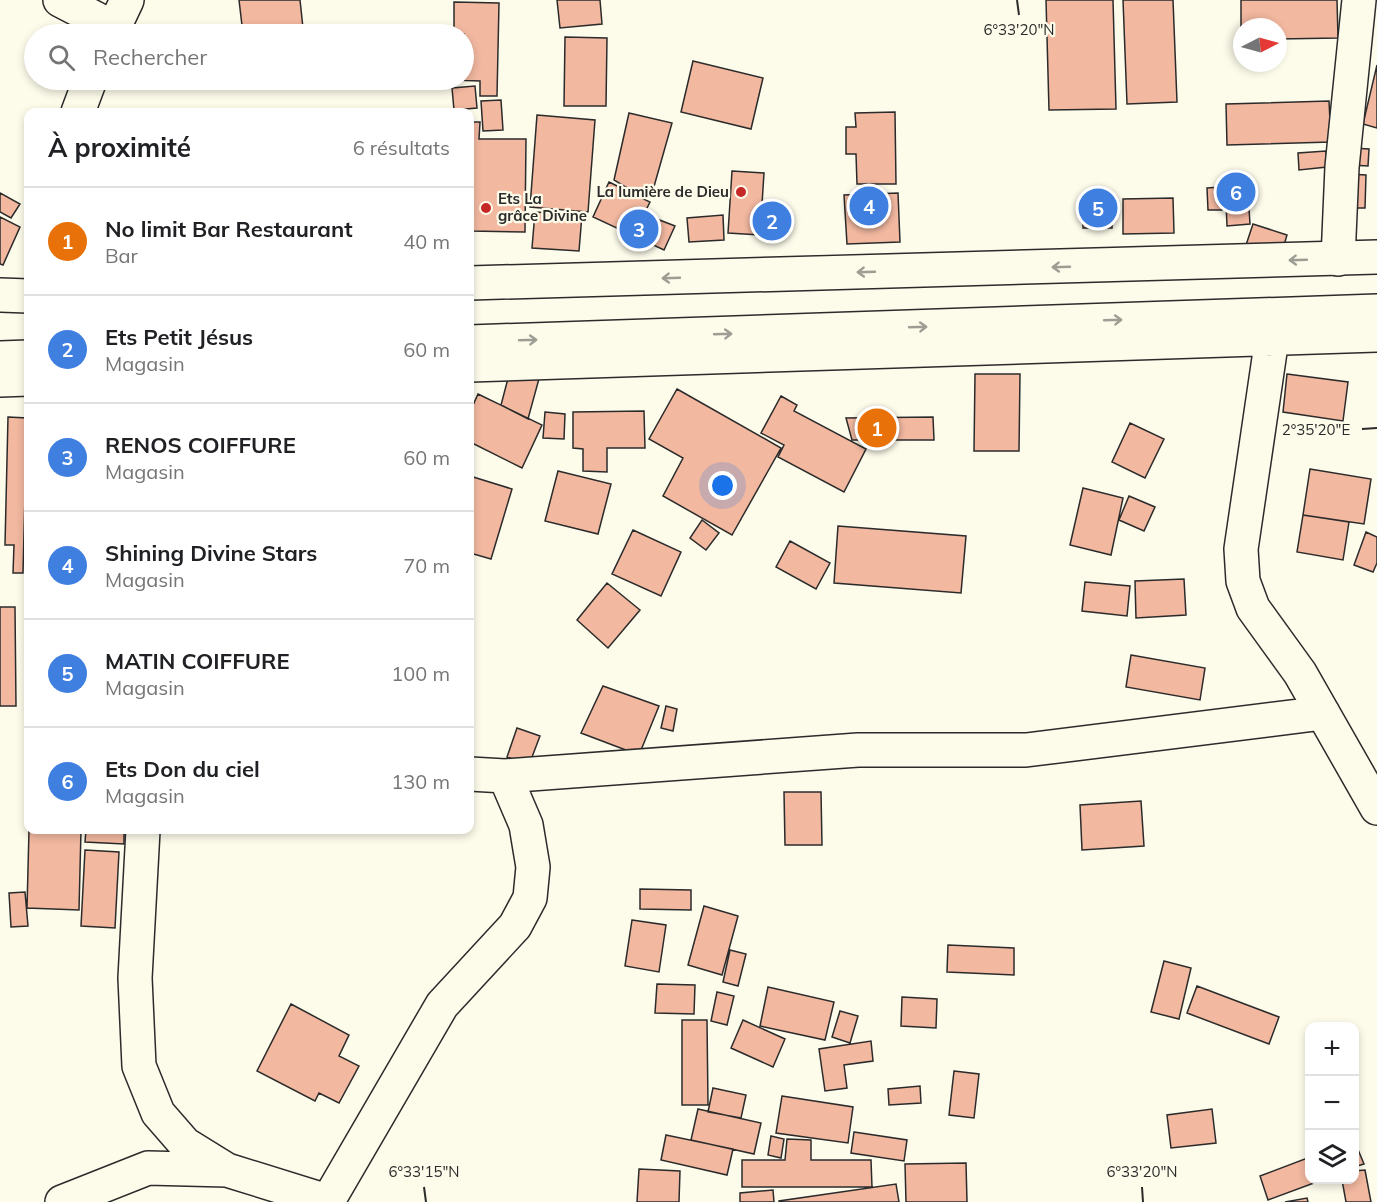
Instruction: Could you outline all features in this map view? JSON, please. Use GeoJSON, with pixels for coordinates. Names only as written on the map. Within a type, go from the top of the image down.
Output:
{"type":"FeatureCollection","features":[{"type":"Feature","properties":{"kind":"main road"},"geometry":{"type":"LineString","coordinates":[[60,0],[117,21]]}},
{"type":"Feature","properties":{"kind":"main road"},"geometry":{"type":"LineString","coordinates":[[1338,259],[1342,167],[1359,0]]}},
{"type":"Feature","properties":{"kind":"main road"},"geometry":{"type":"LineString","coordinates":[[80,108],[86,90]]}},
{"type":"Feature","properties":{"kind":"main road"},"geometry":{"type":"LineString","coordinates":[[474,284],[1377,257]]}},
{"type":"Feature","properties":{"kind":"main road"},"geometry":{"type":"LineString","coordinates":[[0,295],[24,296]]}},
{"type":"Feature","properties":{"kind":"main road"},"geometry":{"type":"LineString","coordinates":[[474,364],[1280,326],[1377,311]]}},
{"type":"Feature","properties":{"kind":"main road"},"geometry":{"type":"LineString","coordinates":[[1280,326],[1241,549],[1243,581],[1253,608],[1300,673],[1377,808]]}},
{"type":"Feature","properties":{"kind":"main road"},"geometry":{"type":"LineString","coordinates":[[474,342],[1280,326],[1377,335]]}},
{"type":"Feature","properties":{"kind":"main road"},"geometry":{"type":"LineString","coordinates":[[0,358],[24,357]]}},
{"type":"Feature","properties":{"kind":"main road"},"geometry":{"type":"LineString","coordinates":[[0,380],[24,379]]}},
{"type":"Feature","properties":{"kind":"main road"},"geometry":{"type":"LineString","coordinates":[[474,774],[505,776],[858,750],[1026,750],[1323,713]]}},
{"type":"Feature","properties":{"kind":"main road"},"geometry":{"type":"LineString","coordinates":[[143,834],[135,978],[139,1066],[158,1113],[185,1144],[226,1170],[328,1202],[442,1005],[515,926],[530,898],[533,867],[526,825],[505,776]]}},
{"type":"Feature","properties":{"kind":"main road"},"geometry":{"type":"LineString","coordinates":[[62,1202],[148,1168],[226,1170]]}},
{"type":"Feature","properties":{"kind":"building"},"geometry":{"type":"Polygon","coordinates":[[[239,0],[300,0],[303,24],[242,24],[239,0]]]}},
{"type":"Feature","properties":{"kind":"building"},"geometry":{"type":"Polygon","coordinates":[[[557,0],[600,0],[602,24],[560,28],[557,0]]]}},
{"type":"Feature","properties":{"kind":"building"},"geometry":{"type":"Polygon","coordinates":[[[1046,0],[1113,0],[1116,109],[1049,110],[1046,0]]]}},
{"type":"Feature","properties":{"kind":"building"},"geometry":{"type":"Polygon","coordinates":[[[1123,0],[1173,0],[1177,102],[1127,104],[1123,0]]]}},
{"type":"Feature","properties":{"kind":"building"},"geometry":{"type":"Polygon","coordinates":[[[1241,0],[1337,0],[1338,38],[1287,39],[1287,18],[1241,18],[1241,0]]]}},
{"type":"Feature","properties":{"kind":"building"},"geometry":{"type":"Polygon","coordinates":[[[454,2],[499,3],[497,96],[480,96],[480,81],[474,81],[474,24],[454,24],[454,2]]]}},
{"type":"Feature","properties":{"kind":"building"},"geometry":{"type":"Polygon","coordinates":[[[565,37],[607,38],[606,106],[564,106],[565,37]]]}},
{"type":"Feature","properties":{"kind":"building"},"geometry":{"type":"Polygon","coordinates":[[[693,61],[763,78],[751,129],[681,112],[693,61]]]}},
{"type":"Feature","properties":{"kind":"building"},"geometry":{"type":"Polygon","coordinates":[[[1377,65],[1377,128],[1363,124],[1377,65]]]}},
{"type":"Feature","properties":{"kind":"building"},"geometry":{"type":"Polygon","coordinates":[[[474,86],[477,108],[454,108],[452,90],[474,90],[474,86]]]}},
{"type":"Feature","properties":{"kind":"building"},"geometry":{"type":"Polygon","coordinates":[[[501,100],[503,130],[483,131],[481,101],[501,100]]]}},
{"type":"Feature","properties":{"kind":"building"},"geometry":{"type":"Polygon","coordinates":[[[1329,101],[1331,142],[1227,145],[1226,104],[1329,101]]]}},
{"type":"Feature","properties":{"kind":"building"},"geometry":{"type":"Polygon","coordinates":[[[895,112],[896,184],[857,184],[856,154],[846,154],[846,127],[856,127],[855,113],[895,112]]]}},
{"type":"Feature","properties":{"kind":"building"},"geometry":{"type":"Polygon","coordinates":[[[629,113],[672,123],[653,190],[632,191],[614,180],[629,113]]]}},
{"type":"Feature","properties":{"kind":"building"},"geometry":{"type":"Polygon","coordinates":[[[537,115],[595,120],[588,212],[530,207],[537,115]]]}},
{"type":"Feature","properties":{"kind":"building"},"geometry":{"type":"Polygon","coordinates":[[[474,122],[480,122],[479,139],[526,139],[525,232],[474,231],[474,122]]]}},
{"type":"Feature","properties":{"kind":"building"},"geometry":{"type":"Polygon","coordinates":[[[1353,148],[1369,149],[1368,166],[1351,165],[1353,148]]]}},
{"type":"Feature","properties":{"kind":"building"},"geometry":{"type":"Polygon","coordinates":[[[1326,151],[1327,167],[1299,170],[1298,153],[1326,151]]]}},
{"type":"Feature","properties":{"kind":"building"},"geometry":{"type":"Polygon","coordinates":[[[732,171],[764,173],[760,235],[728,233],[732,171]]]}},
{"type":"Feature","properties":{"kind":"building"},"geometry":{"type":"Polygon","coordinates":[[[1348,174],[1366,175],[1365,208],[1347,208],[1348,174]]]}},
{"type":"Feature","properties":{"kind":"building"},"geometry":{"type":"Polygon","coordinates":[[[1247,178],[1250,224],[1227,226],[1225,179],[1247,178]]]}},
{"type":"Feature","properties":{"kind":"building"},"geometry":{"type":"Polygon","coordinates":[[[609,182],[650,202],[644,214],[675,226],[664,250],[593,217],[609,182]]]}},
{"type":"Feature","properties":{"kind":"building"},"geometry":{"type":"Polygon","coordinates":[[[1221,187],[1222,210],[1208,210],[1207,188],[1221,187]]]}},
{"type":"Feature","properties":{"kind":"building"},"geometry":{"type":"Polygon","coordinates":[[[0,193],[20,204],[11,218],[0,212],[0,193]]]}},
{"type":"Feature","properties":{"kind":"building"},"geometry":{"type":"Polygon","coordinates":[[[898,193],[900,242],[847,244],[844,195],[898,193]]]}},
{"type":"Feature","properties":{"kind":"building"},"geometry":{"type":"Polygon","coordinates":[[[1112,198],[1112,228],[1083,228],[1083,199],[1112,198]]]}},
{"type":"Feature","properties":{"kind":"building"},"geometry":{"type":"Polygon","coordinates":[[[1173,198],[1174,233],[1123,234],[1123,199],[1173,198]]]}},
{"type":"Feature","properties":{"kind":"building"},"geometry":{"type":"Polygon","coordinates":[[[535,212],[582,215],[579,251],[532,248],[535,212]]]}},
{"type":"Feature","properties":{"kind":"building"},"geometry":{"type":"Polygon","coordinates":[[[723,215],[724,240],[689,242],[687,218],[723,215]]]}},
{"type":"Feature","properties":{"kind":"building"},"geometry":{"type":"Polygon","coordinates":[[[0,217],[20,227],[3,265],[0,264],[0,217]]]}},
{"type":"Feature","properties":{"kind":"building"},"geometry":{"type":"Polygon","coordinates":[[[1253,224],[1287,235],[1280,259],[1245,248],[1253,224]]]}},
{"type":"Feature","properties":{"kind":"building"},"geometry":{"type":"Polygon","coordinates":[[[511,367],[540,375],[528,419],[501,405],[511,367]]]}},
{"type":"Feature","properties":{"kind":"building"},"geometry":{"type":"Polygon","coordinates":[[[975,374],[1020,374],[1019,451],[974,451],[975,374]]]}},
{"type":"Feature","properties":{"kind":"building"},"geometry":{"type":"Polygon","coordinates":[[[1287,374],[1348,382],[1343,421],[1283,412],[1287,374]]]}},
{"type":"Feature","properties":{"kind":"building"},"geometry":{"type":"Polygon","coordinates":[[[677,389],[781,448],[732,535],[663,496],[683,458],[649,439],[677,389]]]}},
{"type":"Feature","properties":{"kind":"building"},"geometry":{"type":"Polygon","coordinates":[[[478,394],[542,425],[522,468],[474,444],[474,403],[478,394]]]}},
{"type":"Feature","properties":{"kind":"building"},"geometry":{"type":"Polygon","coordinates":[[[781,396],[797,405],[794,411],[866,449],[844,492],[778,457],[784,445],[761,433],[781,396]]]}},
{"type":"Feature","properties":{"kind":"building"},"geometry":{"type":"Polygon","coordinates":[[[644,411],[645,448],[607,448],[607,472],[583,471],[583,449],[573,448],[573,412],[644,411]]]}},
{"type":"Feature","properties":{"kind":"building"},"geometry":{"type":"Polygon","coordinates":[[[545,412],[565,414],[564,439],[543,438],[545,412]]]}},
{"type":"Feature","properties":{"kind":"building"},"geometry":{"type":"Polygon","coordinates":[[[8,417],[24,418],[23,573],[13,573],[14,545],[5,545],[8,417]]]}},
{"type":"Feature","properties":{"kind":"building"},"geometry":{"type":"Polygon","coordinates":[[[933,417],[934,440],[852,440],[846,418],[933,417]]]}},
{"type":"Feature","properties":{"kind":"building"},"geometry":{"type":"Polygon","coordinates":[[[1130,423],[1164,439],[1145,478],[1112,462],[1130,423]]]}},
{"type":"Feature","properties":{"kind":"building"},"geometry":{"type":"Polygon","coordinates":[[[1310,469],[1371,479],[1364,524],[1303,515],[1310,469]]]}},
{"type":"Feature","properties":{"kind":"building"},"geometry":{"type":"Polygon","coordinates":[[[558,471],[611,484],[598,534],[545,521],[558,471]]]}},
{"type":"Feature","properties":{"kind":"building"},"geometry":{"type":"Polygon","coordinates":[[[474,477],[512,489],[491,559],[474,554],[474,477]]]}},
{"type":"Feature","properties":{"kind":"building"},"geometry":{"type":"Polygon","coordinates":[[[1083,488],[1123,498],[1111,555],[1070,545],[1083,488]]]}},
{"type":"Feature","properties":{"kind":"building"},"geometry":{"type":"Polygon","coordinates":[[[1129,496],[1155,507],[1144,531],[1119,520],[1129,496]]]}},
{"type":"Feature","properties":{"kind":"building"},"geometry":{"type":"Polygon","coordinates":[[[1303,515],[1349,522],[1343,560],[1297,552],[1303,515]]]}},
{"type":"Feature","properties":{"kind":"building"},"geometry":{"type":"Polygon","coordinates":[[[702,520],[719,533],[706,550],[690,538],[702,520]]]}},
{"type":"Feature","properties":{"kind":"building"},"geometry":{"type":"Polygon","coordinates":[[[838,526],[966,536],[961,593],[834,583],[838,526]]]}},
{"type":"Feature","properties":{"kind":"building"},"geometry":{"type":"Polygon","coordinates":[[[633,530],[681,552],[661,596],[612,574],[633,530]]]}},
{"type":"Feature","properties":{"kind":"building"},"geometry":{"type":"Polygon","coordinates":[[[1366,532],[1377,537],[1377,563],[1373,572],[1354,565],[1366,532]]]}},
{"type":"Feature","properties":{"kind":"building"},"geometry":{"type":"Polygon","coordinates":[[[790,541],[830,563],[816,589],[776,567],[790,541]]]}},
{"type":"Feature","properties":{"kind":"building"},"geometry":{"type":"Polygon","coordinates":[[[1184,579],[1186,615],[1136,618],[1135,581],[1184,579]]]}},
{"type":"Feature","properties":{"kind":"building"},"geometry":{"type":"Polygon","coordinates":[[[1085,582],[1130,586],[1127,616],[1082,611],[1085,582]]]}},
{"type":"Feature","properties":{"kind":"building"},"geometry":{"type":"Polygon","coordinates":[[[607,583],[640,610],[608,648],[577,620],[607,583]]]}},
{"type":"Feature","properties":{"kind":"building"},"geometry":{"type":"Polygon","coordinates":[[[0,607],[15,607],[16,706],[0,706],[0,607]]]}},
{"type":"Feature","properties":{"kind":"building"},"geometry":{"type":"Polygon","coordinates":[[[1131,655],[1205,668],[1200,700],[1126,687],[1131,655]]]}},
{"type":"Feature","properties":{"kind":"building"},"geometry":{"type":"Polygon","coordinates":[[[603,686],[659,706],[639,755],[581,733],[603,686]]]}},
{"type":"Feature","properties":{"kind":"building"},"geometry":{"type":"Polygon","coordinates":[[[666,706],[677,709],[673,731],[661,728],[666,706]]]}},
{"type":"Feature","properties":{"kind":"building"},"geometry":{"type":"Polygon","coordinates":[[[517,728],[540,736],[529,765],[507,757],[517,728]]]}},
{"type":"Feature","properties":{"kind":"building"},"geometry":{"type":"Polygon","coordinates":[[[784,792],[821,792],[822,845],[785,845],[784,792]]]}},
{"type":"Feature","properties":{"kind":"building"},"geometry":{"type":"Polygon","coordinates":[[[1141,801],[1144,846],[1082,850],[1080,805],[1141,801]]]}},
{"type":"Feature","properties":{"kind":"building"},"geometry":{"type":"Polygon","coordinates":[[[29,834],[81,834],[79,910],[27,908],[29,834]]]}},
{"type":"Feature","properties":{"kind":"building"},"geometry":{"type":"Polygon","coordinates":[[[86,834],[124,834],[124,844],[85,842],[86,834]]]}},
{"type":"Feature","properties":{"kind":"building"},"geometry":{"type":"Polygon","coordinates":[[[85,850],[119,852],[115,928],[81,926],[85,850]]]}},
{"type":"Feature","properties":{"kind":"building"},"geometry":{"type":"Polygon","coordinates":[[[640,889],[691,890],[691,910],[640,909],[640,889]]]}},
{"type":"Feature","properties":{"kind":"building"},"geometry":{"type":"Polygon","coordinates":[[[25,892],[28,926],[11,927],[9,893],[25,892]]]}},
{"type":"Feature","properties":{"kind":"building"},"geometry":{"type":"Polygon","coordinates":[[[704,906],[738,916],[722,975],[688,965],[704,906]]]}},
{"type":"Feature","properties":{"kind":"building"},"geometry":{"type":"Polygon","coordinates":[[[632,920],[666,925],[659,972],[625,966],[632,920]]]}},
{"type":"Feature","properties":{"kind":"building"},"geometry":{"type":"Polygon","coordinates":[[[948,945],[1014,948],[1014,975],[947,972],[948,945]]]}},
{"type":"Feature","properties":{"kind":"building"},"geometry":{"type":"Polygon","coordinates":[[[730,950],[746,954],[738,986],[723,982],[730,950]]]}},
{"type":"Feature","properties":{"kind":"building"},"geometry":{"type":"Polygon","coordinates":[[[1164,961],[1191,968],[1179,1019],[1151,1012],[1164,961]]]}},
{"type":"Feature","properties":{"kind":"building"},"geometry":{"type":"Polygon","coordinates":[[[657,984],[695,985],[694,1014],[655,1013],[657,984]]]}},
{"type":"Feature","properties":{"kind":"building"},"geometry":{"type":"Polygon","coordinates":[[[1197,986],[1279,1017],[1269,1044],[1187,1013],[1197,986]]]}},
{"type":"Feature","properties":{"kind":"building"},"geometry":{"type":"Polygon","coordinates":[[[768,987],[834,1002],[825,1040],[760,1026],[768,987]]]}},
{"type":"Feature","properties":{"kind":"building"},"geometry":{"type":"Polygon","coordinates":[[[717,992],[734,996],[727,1025],[711,1021],[717,992]]]}},
{"type":"Feature","properties":{"kind":"building"},"geometry":{"type":"Polygon","coordinates":[[[902,997],[937,999],[936,1028],[901,1026],[902,997]]]}},
{"type":"Feature","properties":{"kind":"building"},"geometry":{"type":"Polygon","coordinates":[[[291,1004],[349,1035],[339,1056],[359,1066],[339,1103],[319,1093],[315,1101],[257,1071],[291,1004]]]}},
{"type":"Feature","properties":{"kind":"building"},"geometry":{"type":"Polygon","coordinates":[[[840,1011],[858,1016],[850,1043],[832,1037],[840,1011]]]}},
{"type":"Feature","properties":{"kind":"building"},"geometry":{"type":"Polygon","coordinates":[[[682,1020],[707,1020],[708,1105],[682,1105],[682,1020]]]}},
{"type":"Feature","properties":{"kind":"building"},"geometry":{"type":"Polygon","coordinates":[[[743,1020],[785,1039],[773,1067],[731,1048],[743,1020]]]}},
{"type":"Feature","properties":{"kind":"building"},"geometry":{"type":"Polygon","coordinates":[[[871,1041],[873,1061],[844,1065],[847,1088],[825,1091],[819,1049],[871,1041]]]}},
{"type":"Feature","properties":{"kind":"building"},"geometry":{"type":"Polygon","coordinates":[[[954,1071],[979,1074],[974,1118],[949,1115],[954,1071]]]}},
{"type":"Feature","properties":{"kind":"building"},"geometry":{"type":"Polygon","coordinates":[[[920,1086],[921,1103],[889,1105],[888,1089],[920,1086]]]}},
{"type":"Feature","properties":{"kind":"building"},"geometry":{"type":"Polygon","coordinates":[[[713,1088],[746,1095],[741,1118],[708,1112],[713,1088]]]}},
{"type":"Feature","properties":{"kind":"building"},"geometry":{"type":"Polygon","coordinates":[[[782,1096],[853,1107],[848,1143],[776,1133],[782,1096]]]}},
{"type":"Feature","properties":{"kind":"building"},"geometry":{"type":"Polygon","coordinates":[[[698,1109],[761,1123],[754,1154],[691,1140],[698,1109]]]}},
{"type":"Feature","properties":{"kind":"building"},"geometry":{"type":"Polygon","coordinates":[[[1212,1109],[1216,1143],[1171,1148],[1167,1115],[1212,1109]]]}},
{"type":"Feature","properties":{"kind":"building"},"geometry":{"type":"Polygon","coordinates":[[[854,1132],[907,1140],[904,1161],[851,1153],[854,1132]]]}},
{"type":"Feature","properties":{"kind":"building"},"geometry":{"type":"Polygon","coordinates":[[[666,1135],[733,1149],[727,1175],[661,1160],[666,1135]]]}},
{"type":"Feature","properties":{"kind":"building"},"geometry":{"type":"Polygon","coordinates":[[[771,1136],[784,1139],[781,1158],[768,1155],[771,1136]]]}},
{"type":"Feature","properties":{"kind":"building"},"geometry":{"type":"Polygon","coordinates":[[[787,1139],[811,1140],[811,1160],[871,1160],[872,1187],[742,1187],[742,1160],[785,1160],[787,1139]]]}},
{"type":"Feature","properties":{"kind":"building"},"geometry":{"type":"Polygon","coordinates":[[[1359,1152],[1364,1164],[1359,1166],[1359,1152]]]}},
{"type":"Feature","properties":{"kind":"building"},"geometry":{"type":"Polygon","coordinates":[[[1305,1159],[1305,1184],[1311,1184],[1268,1200],[1260,1176],[1305,1159]]]}},
{"type":"Feature","properties":{"kind":"building"},"geometry":{"type":"Polygon","coordinates":[[[966,1163],[967,1202],[906,1202],[905,1164],[966,1163]]]}},
{"type":"Feature","properties":{"kind":"building"},"geometry":{"type":"Polygon","coordinates":[[[639,1169],[680,1171],[679,1202],[637,1202],[639,1169]]]}},
{"type":"Feature","properties":{"kind":"building"},"geometry":{"type":"Polygon","coordinates":[[[1365,1170],[1371,1202],[1346,1202],[1343,1184],[1359,1184],[1359,1171],[1365,1170]]]}},
{"type":"Feature","properties":{"kind":"building"},"geometry":{"type":"Polygon","coordinates":[[[896,1184],[899,1202],[779,1202],[779,1201],[896,1184]]]}},
{"type":"Feature","properties":{"kind":"building"},"geometry":{"type":"Polygon","coordinates":[[[773,1190],[774,1202],[740,1202],[740,1193],[773,1190]]]}},
{"type":"Feature","properties":{"kind":"building"},"geometry":{"type":"Polygon","coordinates":[[[1307,1198],[1308,1202],[1285,1202],[1307,1198]]]}},
{"type":"Feature","properties":{"kind":"place","name":"La lumière de Dieu"},"geometry":{"type":"Point","coordinates":[741,192]}},
{"type":"Feature","properties":{"kind":"place","name":"Ets Don du ciel"},"geometry":{"type":"Point","coordinates":[1236,192]}},
{"type":"Feature","properties":{"kind":"place","name":"Shining Divine Stars"},"geometry":{"type":"Point","coordinates":[869,206]}},
{"type":"Feature","properties":{"kind":"place","name":"Ets La grâce Divine"},"geometry":{"type":"Point","coordinates":[486,208]}},
{"type":"Feature","properties":{"kind":"place","name":"MATIN COIFFURE"},"geometry":{"type":"Point","coordinates":[1098,208]}},
{"type":"Feature","properties":{"kind":"place","name":"Ets Petit Jésus"},"geometry":{"type":"Point","coordinates":[772,221]}},
{"type":"Feature","properties":{"kind":"place","name":"RENOS COIFFURE"},"geometry":{"type":"Point","coordinates":[639,229]}},
{"type":"Feature","properties":{"kind":"place","name":"No limit Bar Restaurant"},"geometry":{"type":"Point","coordinates":[877,428]}}]}
